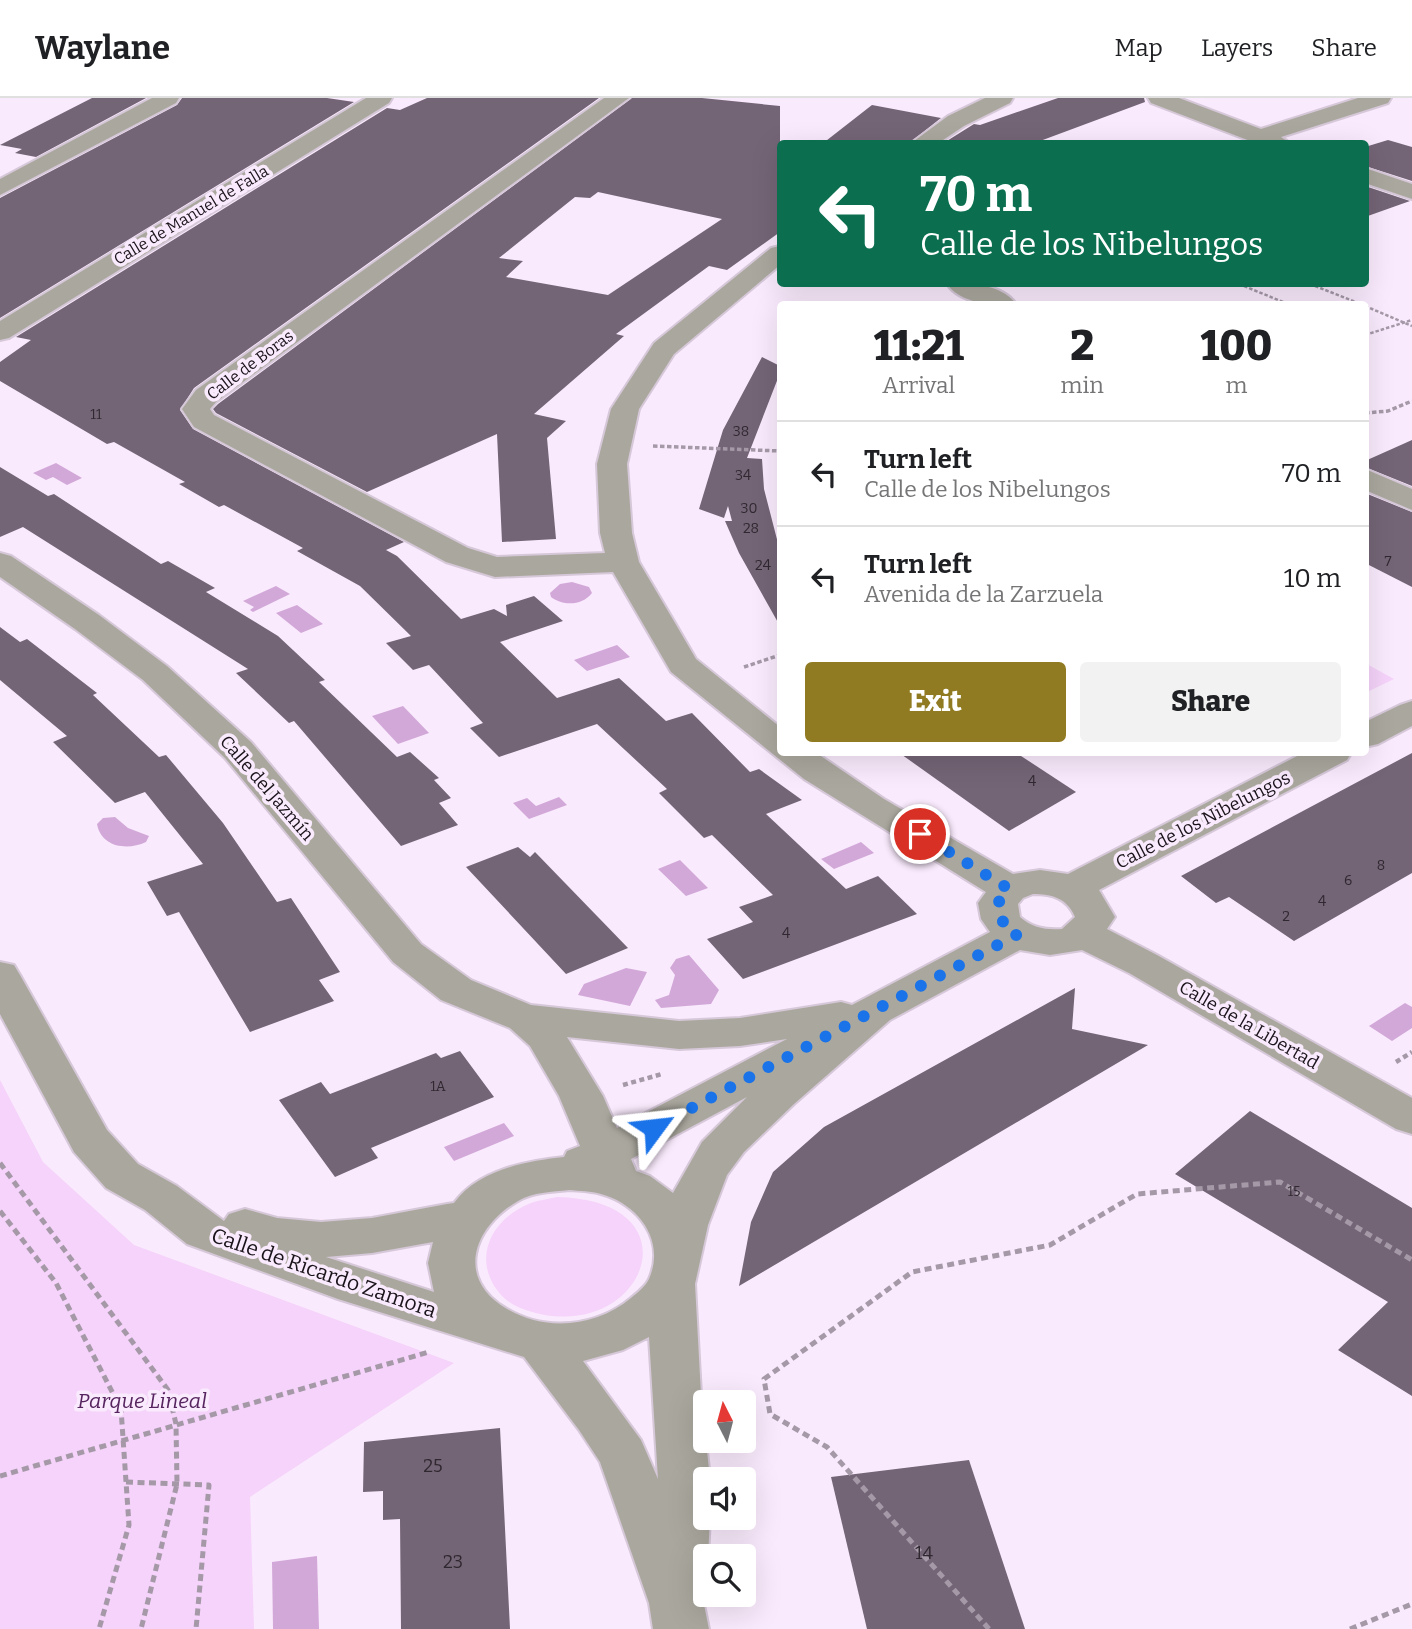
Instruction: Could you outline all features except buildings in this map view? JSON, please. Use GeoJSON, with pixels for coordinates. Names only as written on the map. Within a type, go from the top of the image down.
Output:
{"type":"FeatureCollection","features":[{"type":"Feature","properties":{"kind":"street"},"geometry":{"type":"LineString","coordinates":[[0,188],[168,98]]}},
{"type":"Feature","properties":{"kind":"street","name":"Calle de Manuel de Falla"},"geometry":{"type":"LineString","coordinates":[[0,332],[381,98]]}},
{"type":"Feature","properties":{"kind":"street","name":"Calle de Boras"},"geometry":{"type":"LineString","coordinates":[[618,98],[206,396],[196,409],[204,421],[457,555],[495,566],[624,562]]}},
{"type":"Feature","properties":{"kind":"street"},"geometry":{"type":"LineString","coordinates":[[927,140],[956,121],[1002,98]]}},
{"type":"Feature","properties":{"kind":"street"},"geometry":{"type":"LineString","coordinates":[[1158,98],[1271,140],[1380,98]]}},
{"type":"Feature","properties":{"kind":"street"},"geometry":{"type":"LineString","coordinates":[[1369,176],[1412,192]]}},
{"type":"Feature","properties":{"kind":"street"},"geometry":{"type":"LineString","coordinates":[[777,255],[664,349],[625,409],[612,464],[617,533],[624,562],[683,665],[777,742]]}},
{"type":"Feature","properties":{"kind":"street"},"geometry":{"type":"LineString","coordinates":[[966,287],[997,301]]}},
{"type":"Feature","properties":{"kind":"street"},"geometry":{"type":"LineString","coordinates":[[1369,480],[1412,501]]}},
{"type":"Feature","properties":{"kind":"street","name":"Calle del Jazmín"},"geometry":{"type":"LineString","coordinates":[[0,564],[87,622],[155,673],[238,750],[407,953],[456,990],[524,1018],[679,1035],[740,1032],[874,1011]]}},
{"type":"Feature","properties":{"kind":"street"},"geometry":{"type":"LineString","coordinates":[[1369,734],[1412,712]]}},
{"type":"Feature","properties":{"kind":"street"},"geometry":{"type":"LineString","coordinates":[[796,756],[825,779],[968,862],[1009,889]]}},
{"type":"Feature","properties":{"kind":"street","name":"Calle de los Nibelungos"},"geometry":{"type":"LineString","coordinates":[[1072,888],[1326,756]]}},
{"type":"Feature","properties":{"kind":"street"},"geometry":{"type":"LineString","coordinates":[[1029,882],[1050,882],[1072,888],[1090,901],[1095,917],[1084,934],[1066,941],[1041,942],[1018,934],[1001,920],[998,903],[1009,889],[1029,882]]}},
{"type":"Feature","properties":{"kind":"street","name":"Calle del Jazmín"},"geometry":{"type":"LineString","coordinates":[[524,1018],[545,1036],[581,1096],[610,1167],[874,1011],[1018,934]]}},
{"type":"Feature","properties":{"kind":"street","name":"Calle de la Libertad"},"geometry":{"type":"LineString","coordinates":[[1084,934],[1143,964],[1412,1118]]}},
{"type":"Feature","properties":{"kind":"street","name":"Calle de Ricardo Zamora"},"geometry":{"type":"LineString","coordinates":[[0,975],[90,1141],[122,1175],[161,1198],[204,1232],[355,1286],[519,1336]]}},
{"type":"Feature","properties":{"kind":"street","name":"Calle del Jazmín"},"geometry":{"type":"LineString","coordinates":[[674,1267],[693,1199],[717,1153],[784,1086],[874,1011]]}},
{"type":"Feature","properties":{"kind":"street"},"geometry":{"type":"LineString","coordinates":[[610,1167],[660,1208],[673,1228],[676,1395],[683,1452],[685,1504],[679,1616],[624,1455],[597,1415],[519,1336],[467,1307],[452,1278],[452,1247],[467,1217],[491,1195],[522,1180],[558,1173],[588,1173],[610,1167]]}},
{"type":"Feature","properties":{"kind":"street","name":"Calle de Ricardo Zamora"},"geometry":{"type":"LineString","coordinates":[[161,1198],[278,1236],[320,1238],[375,1233],[467,1217]]}},
{"type":"Feature","properties":{"kind":"street"},"geometry":{"type":"LineString","coordinates":[[519,1336],[581,1342],[620,1331],[651,1310],[674,1267]]}},
{"type":"Feature","properties":{"kind":"path"},"geometry":{"type":"LineString","coordinates":[[1246,287],[1281,301]]}},
{"type":"Feature","properties":{"kind":"path"},"geometry":{"type":"LineString","coordinates":[[1318,287],[1353,301]]}},
{"type":"Feature","properties":{"kind":"path"},"geometry":{"type":"LineString","coordinates":[[1369,307],[1412,326]]}},
{"type":"Feature","properties":{"kind":"path"},"geometry":{"type":"LineString","coordinates":[[1369,334],[1412,320]]}},
{"type":"Feature","properties":{"kind":"path"},"geometry":{"type":"LineString","coordinates":[[1369,413],[1388,411],[1412,401]]}},
{"type":"Feature","properties":{"kind":"path"},"geometry":{"type":"LineString","coordinates":[[642,446],[777,450]]}},
{"type":"Feature","properties":{"kind":"path"},"geometry":{"type":"LineString","coordinates":[[740,669],[777,656]]}},
{"type":"Feature","properties":{"kind":"path"},"geometry":{"type":"LineString","coordinates":[[622,1085],[662,1074]]}},
{"type":"Feature","properties":{"kind":"path"},"geometry":{"type":"LineString","coordinates":[[0,1163],[168,1390],[176,1424],[177,1484],[141,1629]]}},
{"type":"Feature","properties":{"kind":"path"},"geometry":{"type":"LineString","coordinates":[[989,1629],[827,1447],[770,1413],[764,1379],[912,1272],[1050,1245],[1137,1194],[1280,1182],[1412,1260]]}},
{"type":"Feature","properties":{"kind":"path"},"geometry":{"type":"LineString","coordinates":[[0,1211],[56,1283],[121,1409],[129,1525],[99,1629]]}},
{"type":"Feature","properties":{"kind":"path"},"geometry":{"type":"LineString","coordinates":[[0,1476],[443,1348]]}},
{"type":"Feature","properties":{"kind":"path"},"geometry":{"type":"LineString","coordinates":[[126,1482],[209,1485],[197,1629]]}},
{"type":"Feature","properties":{"kind":"path"},"geometry":{"type":"LineString","coordinates":[[1350,1629],[1412,1604]]}},
{"type":"Feature","properties":{"kind":"green space"},"geometry":{"type":"Polygon","coordinates":[[[1369,665],[1394,679],[1369,691],[1369,665]]]}},
{"type":"Feature","properties":{"kind":"green space","name":"Parque Lineal"},"geometry":{"type":"Polygon","coordinates":[[[0,1080],[43,1162],[134,1245],[454,1363],[250,1497],[254,1629],[0,1629],[0,1080]]]}},
{"type":"Feature","properties":{"kind":"green space"},"geometry":{"type":"Polygon","coordinates":[[[557,1197],[601,1204],[628,1220],[641,1241],[641,1265],[629,1288],[607,1306],[577,1316],[540,1314],[524,1310],[502,1296],[492,1283],[487,1269],[489,1242],[505,1219],[531,1203],[557,1197]]]}},
{"type":"Feature","properties":{"kind":"shaded area"},"geometry":{"type":"Polygon","coordinates":[[[56,463],[82,478],[67,485],[53,477],[46,480],[33,473],[56,463]]]}},
{"type":"Feature","properties":{"kind":"shaded area"},"geometry":{"type":"Polygon","coordinates":[[[572,582],[589,587],[592,593],[583,600],[572,603],[551,597],[550,593],[560,584],[572,582]]]}},
{"type":"Feature","properties":{"kind":"shaded area"},"geometry":{"type":"Polygon","coordinates":[[[276,586],[290,594],[253,612],[250,610],[254,607],[243,601],[276,586]]]}},
{"type":"Feature","properties":{"kind":"shaded area"},"geometry":{"type":"Polygon","coordinates":[[[297,605],[323,624],[301,633],[276,613],[297,605]]]}},
{"type":"Feature","properties":{"kind":"shaded area"},"geometry":{"type":"Polygon","coordinates":[[[617,645],[630,657],[587,671],[574,660],[617,645]]]}},
{"type":"Feature","properties":{"kind":"shaded area"},"geometry":{"type":"Polygon","coordinates":[[[403,706],[429,733],[398,744],[372,716],[403,706]]]}},
{"type":"Feature","properties":{"kind":"shaded area"},"geometry":{"type":"Polygon","coordinates":[[[559,797],[567,805],[529,819],[513,803],[527,798],[536,806],[559,797]]]}},
{"type":"Feature","properties":{"kind":"shaded area"},"geometry":{"type":"Polygon","coordinates":[[[115,817],[128,828],[149,836],[146,842],[123,846],[104,838],[97,824],[103,818],[115,817]]]}},
{"type":"Feature","properties":{"kind":"shaded area"},"geometry":{"type":"Polygon","coordinates":[[[861,842],[874,853],[834,869],[821,859],[861,842]]]}},
{"type":"Feature","properties":{"kind":"shaded area"},"geometry":{"type":"Polygon","coordinates":[[[680,860],[708,888],[686,896],[658,869],[680,860]]]}},
{"type":"Feature","properties":{"kind":"shaded area"},"geometry":{"type":"Polygon","coordinates":[[[689,955],[719,990],[711,1004],[661,1008],[655,1000],[669,995],[675,975],[670,968],[676,959],[689,955]]]}},
{"type":"Feature","properties":{"kind":"shaded area"},"geometry":{"type":"Polygon","coordinates":[[[626,968],[647,972],[630,1006],[578,995],[584,984],[626,968]]]}},
{"type":"Feature","properties":{"kind":"shaded area"},"geometry":{"type":"Polygon","coordinates":[[[1405,1003],[1412,1007],[1412,1028],[1392,1041],[1369,1026],[1405,1003]]]}},
{"type":"Feature","properties":{"kind":"shaded area"},"geometry":{"type":"Polygon","coordinates":[[[504,1123],[514,1136],[454,1161],[444,1147],[504,1123]]]}},
{"type":"Feature","properties":{"kind":"shaded area"},"geometry":{"type":"Polygon","coordinates":[[[317,1556],[319,1629],[273,1629],[272,1562],[317,1556]]]}},
{"type":"Feature","properties":{"kind":"route"},"geometry":{"type":"LineString","coordinates":[[654,1128],[1018,934],[1001,920],[998,903],[1009,889],[920,834]]}}]}
